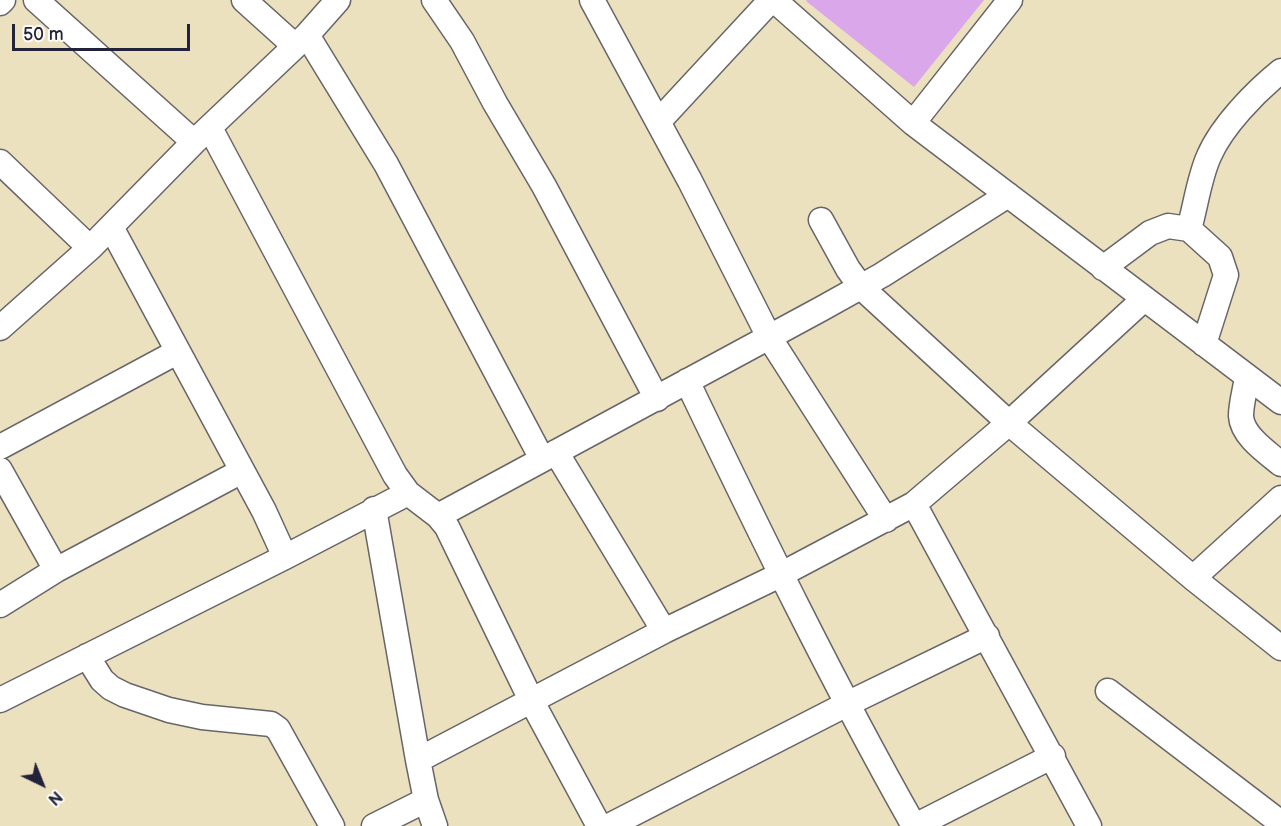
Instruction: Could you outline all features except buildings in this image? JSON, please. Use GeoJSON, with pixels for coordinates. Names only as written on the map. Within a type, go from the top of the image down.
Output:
{"type":"FeatureCollection","features":[{"type":"Feature","properties":{"kind":"street"},"geometry":{"type":"LineString","coordinates":[[36,0],[202,135],[395,475],[408,493],[438,516],[447,527],[531,700],[599,826]]}},
{"type":"Feature","properties":{"kind":"street"},"geometry":{"type":"LineString","coordinates":[[244,0],[301,40],[386,164],[549,456],[664,631]]}},
{"type":"Feature","properties":{"kind":"street"},"geometry":{"type":"LineString","coordinates":[[0,328],[90,248],[339,0]]}},
{"type":"Feature","properties":{"kind":"street"},"geometry":{"type":"LineString","coordinates":[[434,0],[462,41],[544,186],[657,399]]}},
{"type":"Feature","properties":{"kind":"street"},"geometry":{"type":"LineString","coordinates":[[592,0],[769,337],[886,520]]}},
{"type":"Feature","properties":{"kind":"street"},"geometry":{"type":"LineString","coordinates":[[658,122],[773,0],[913,123],[1281,402]]}},
{"type":"Feature","properties":{"kind":"street"},"geometry":{"type":"LineString","coordinates":[[913,123],[1010,0]]}},
{"type":"Feature","properties":{"kind":"street"},"geometry":{"type":"LineString","coordinates":[[1190,229],[1208,158],[1219,136],[1266,83],[1281,71]]}},
{"type":"Feature","properties":{"kind":"street"},"geometry":{"type":"LineString","coordinates":[[0,162],[90,248]]}},
{"type":"Feature","properties":{"kind":"street"},"geometry":{"type":"LineString","coordinates":[[438,516],[861,287],[1008,195]]}},
{"type":"Feature","properties":{"kind":"street"},"geometry":{"type":"LineString","coordinates":[[821,220],[848,269],[861,287],[1009,423],[1193,578],[1281,648]]}},
{"type":"Feature","properties":{"kind":"street"},"geometry":{"type":"LineString","coordinates":[[1103,268],[1150,233],[1168,226],[1190,229],[1220,257],[1226,275],[1204,344]]}},
{"type":"Feature","properties":{"kind":"street"},"geometry":{"type":"LineString","coordinates":[[111,227],[242,471],[285,557]]}},
{"type":"Feature","properties":{"kind":"street"},"geometry":{"type":"LineString","coordinates":[[418,760],[664,631],[780,575],[914,504],[1009,423],[1144,299]]}},
{"type":"Feature","properties":{"kind":"street"},"geometry":{"type":"LineString","coordinates":[[0,447],[177,352]]}},
{"type":"Feature","properties":{"kind":"street"},"geometry":{"type":"LineString","coordinates":[[1247,378],[1241,418],[1244,426],[1253,439],[1281,464]]}},
{"type":"Feature","properties":{"kind":"street"},"geometry":{"type":"LineString","coordinates":[[687,381],[780,575],[847,704],[915,826],[1053,756]]}},
{"type":"Feature","properties":{"kind":"street"},"geometry":{"type":"LineString","coordinates":[[0,470],[56,570]]}},
{"type":"Feature","properties":{"kind":"street"},"geometry":{"type":"LineString","coordinates":[[0,605],[56,570],[242,471]]}},
{"type":"Feature","properties":{"kind":"street"},"geometry":{"type":"LineString","coordinates":[[0,700],[408,493]]}},
{"type":"Feature","properties":{"kind":"street"},"geometry":{"type":"LineString","coordinates":[[1193,578],[1281,498]]}},
{"type":"Feature","properties":{"kind":"street"},"geometry":{"type":"LineString","coordinates":[[914,504],[1089,826]]}},
{"type":"Feature","properties":{"kind":"street"},"geometry":{"type":"LineString","coordinates":[[374,509],[418,760],[426,801],[435,826]]}},
{"type":"Feature","properties":{"kind":"street"},"geometry":{"type":"LineString","coordinates":[[609,826],[847,704],[987,636]]}},
{"type":"Feature","properties":{"kind":"street"},"geometry":{"type":"LineString","coordinates":[[87,656],[102,680],[111,688],[125,694],[169,710],[202,717],[271,724],[278,729],[332,826]]}},
{"type":"Feature","properties":{"kind":"street"},"geometry":{"type":"LineString","coordinates":[[1108,691],[1281,823]]}},
{"type":"Feature","properties":{"kind":"street"},"geometry":{"type":"LineString","coordinates":[[374,826],[426,801]]}}]}
